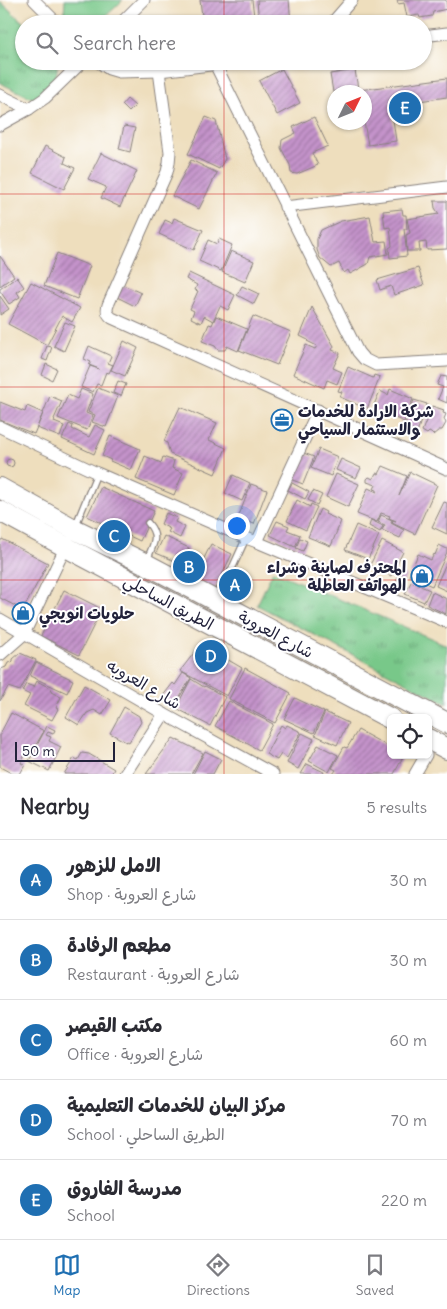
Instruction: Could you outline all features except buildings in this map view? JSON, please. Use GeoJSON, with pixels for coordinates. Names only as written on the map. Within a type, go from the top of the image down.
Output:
{"type":"FeatureCollection","features":[{"type":"Feature","properties":{"kind":"highway","name":"شارع العروبة"},"geometry":{"type":"LineString","coordinates":[[0,488],[74,529],[146,564],[447,723]]}},
{"type":"Feature","properties":{"kind":"highway","name":"الطريق الساحلي"},"geometry":{"type":"LineString","coordinates":[[0,511],[66,548],[387,717]]}},
{"type":"Feature","properties":{"kind":"street"},"geometry":{"type":"LineString","coordinates":[[129,15],[144,0]]}},
{"type":"Feature","properties":{"kind":"street"},"geometry":{"type":"LineString","coordinates":[[338,15],[352,0]]}},
{"type":"Feature","properties":{"kind":"street"},"geometry":{"type":"LineString","coordinates":[[36,1],[49,15]]}},
{"type":"Feature","properties":{"kind":"street"},"geometry":{"type":"LineString","coordinates":[[432,34],[447,32]]}},
{"type":"Feature","properties":{"kind":"street"},"geometry":{"type":"LineString","coordinates":[[0,125],[29,109],[55,89],[74,70]]}},
{"type":"Feature","properties":{"kind":"street"},"geometry":{"type":"LineString","coordinates":[[112,70],[119,72],[167,70]]}},
{"type":"Feature","properties":{"kind":"street"},"geometry":{"type":"LineString","coordinates":[[218,70],[358,352],[364,359],[376,364],[447,361]]}},
{"type":"Feature","properties":{"kind":"street"},"geometry":{"type":"LineString","coordinates":[[159,71],[170,152],[169,163],[167,172],[108,305],[107,313],[112,318],[447,469]]}},
{"type":"Feature","properties":{"kind":"street"},"geometry":{"type":"LineString","coordinates":[[0,96],[29,109]]}},
{"type":"Feature","properties":{"kind":"street"},"geometry":{"type":"LineString","coordinates":[[286,207],[447,187]]}},
{"type":"Feature","properties":{"kind":"street"},"geometry":{"type":"LineString","coordinates":[[257,542],[318,410]]}},
{"type":"Feature","properties":{"kind":"street"},"geometry":{"type":"LineString","coordinates":[[0,427],[97,473],[246,538],[447,622]]}},
{"type":"Feature","properties":{"kind":"street"},"geometry":{"type":"LineString","coordinates":[[0,655],[24,634],[74,529]]}},
{"type":"Feature","properties":{"kind":"street","name":"شارع العروبه"},"geometry":{"type":"LineString","coordinates":[[0,619],[164,714],[273,774]]}},
{"type":"Feature","properties":{"kind":"street"},"geometry":{"type":"LineString","coordinates":[[125,774],[164,714]]}},
{"type":"Feature","properties":{"kind":"street"},"geometry":{"type":"LineString","coordinates":[[415,774],[433,747]]}},
{"type":"Feature","properties":{"kind":"lane"},"geometry":{"type":"LineString","coordinates":[[74,529],[97,473]]}},
{"type":"Feature","properties":{"kind":"lane"},"geometry":{"type":"LineString","coordinates":[[87,496],[95,499]]}},
{"type":"Feature","properties":{"kind":"lane"},"geometry":{"type":"LineString","coordinates":[[146,564],[156,536],[148,523]]}},
{"type":"Feature","properties":{"kind":"lane"},"geometry":{"type":"LineString","coordinates":[[230,573],[246,538]]}},
{"type":"Feature","properties":{"kind":"green space"},"geometry":{"type":"Polygon","coordinates":[[[65,0],[123,0],[106,15],[67,15],[64,13],[65,0]]]}},
{"type":"Feature","properties":{"kind":"green space"},"geometry":{"type":"Polygon","coordinates":[[[0,1],[15,15],[15,70],[57,70],[55,79],[49,88],[34,99],[0,83],[0,1]]]}},
{"type":"Feature","properties":{"kind":"green space"},"geometry":{"type":"Polygon","coordinates":[[[273,571],[447,645],[447,704],[257,605],[273,571]]]}},
{"type":"Feature","properties":{"kind":"place","name":"مدرسة الفاروق"},"geometry":{"type":"Point","coordinates":[405,108]}},
{"type":"Feature","properties":{"kind":"place","name":"شركة الارادة للخدمات والاستثمار السياحي"},"geometry":{"type":"Point","coordinates":[282,420]}},
{"type":"Feature","properties":{"kind":"place","name":"مكتب القيصر"},"geometry":{"type":"Point","coordinates":[114,536]}},
{"type":"Feature","properties":{"kind":"place","name":"مطعم الرفادة"},"geometry":{"type":"Point","coordinates":[189,567]}},
{"type":"Feature","properties":{"kind":"place","name":"المحترف لصاينة وشراء الهواتف العاطلة"},"geometry":{"type":"Point","coordinates":[422,576]}},
{"type":"Feature","properties":{"kind":"place","name":"الامل للزهور"},"geometry":{"type":"Point","coordinates":[235,585]}},
{"type":"Feature","properties":{"kind":"place","name":"حلويات انويجي"},"geometry":{"type":"Point","coordinates":[23,613]}},
{"type":"Feature","properties":{"kind":"place","name":"مركز البيان للخدمات التعليمية"},"geometry":{"type":"Point","coordinates":[211,656]}}]}
